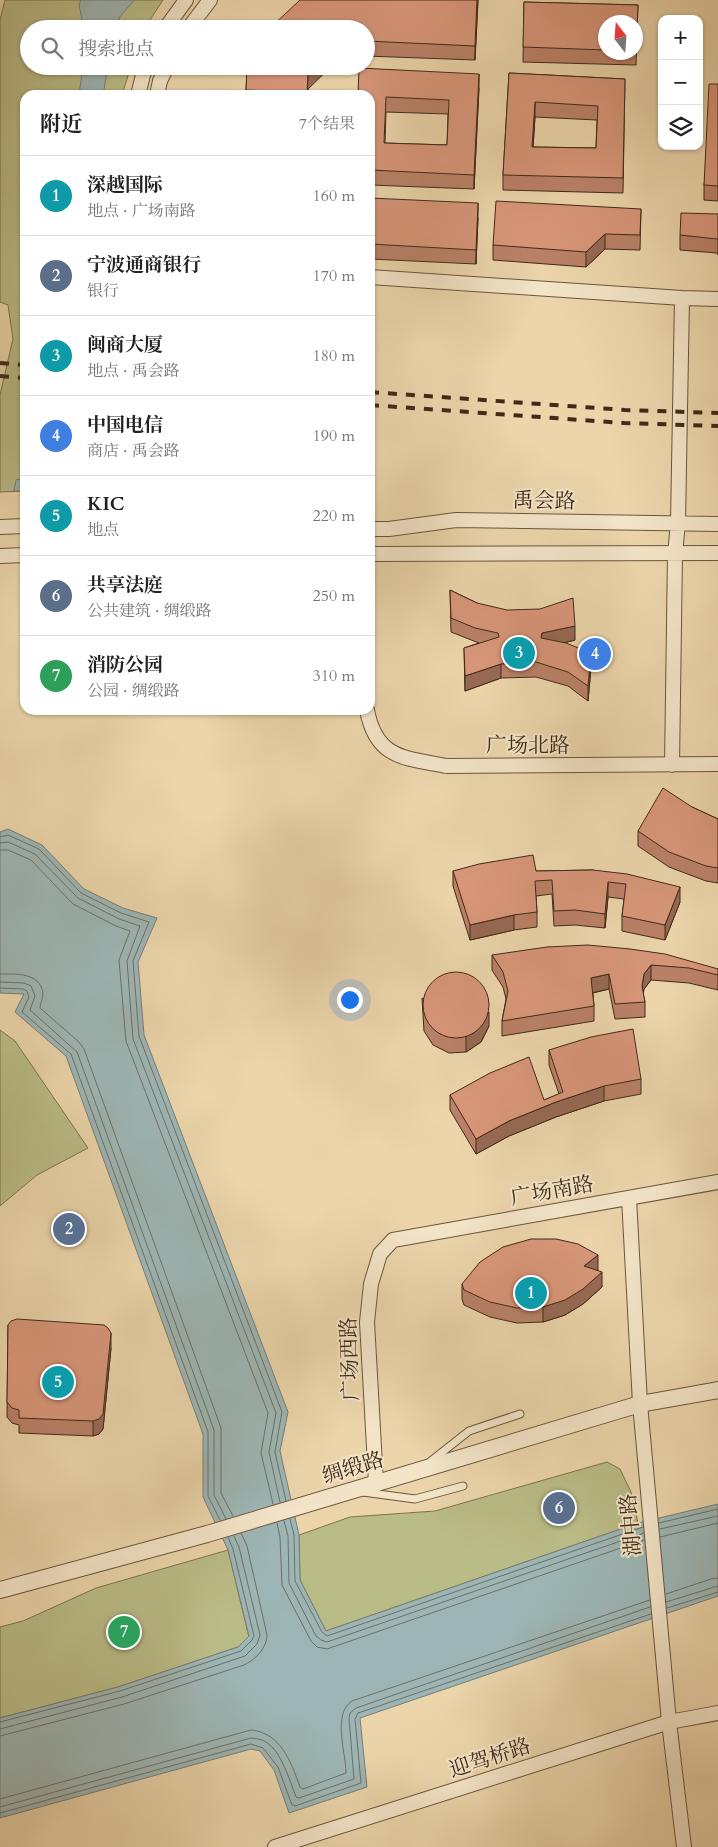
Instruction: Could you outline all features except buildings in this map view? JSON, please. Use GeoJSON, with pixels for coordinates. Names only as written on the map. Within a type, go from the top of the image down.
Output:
{"type":"FeatureCollection","features":[{"type":"Feature","properties":{"kind":"street"},"geometry":{"type":"LineString","coordinates":[[172,20],[186,0]]}},
{"type":"Feature","properties":{"kind":"street"},"geometry":{"type":"LineString","coordinates":[[195,20],[210,0]]}},
{"type":"Feature","properties":{"kind":"street"},"geometry":{"type":"LineString","coordinates":[[139,90],[143,75]]}},
{"type":"Feature","properties":{"kind":"street"},"geometry":{"type":"LineString","coordinates":[[158,90],[163,75]]}},
{"type":"Feature","properties":{"kind":"street"},"geometry":{"type":"LineString","coordinates":[[375,277],[718,299]]}},
{"type":"Feature","properties":{"kind":"street"},"geometry":{"type":"LineString","coordinates":[[672,765],[675,554],[678,523],[682,298]]}},
{"type":"Feature","properties":{"kind":"street","name":"禹会路"},"geometry":{"type":"LineString","coordinates":[[375,529],[389,529],[456,520],[718,524]]}},
{"type":"Feature","properties":{"kind":"street"},"geometry":{"type":"LineString","coordinates":[[0,527],[20,526]]}},
{"type":"Feature","properties":{"kind":"street"},"geometry":{"type":"LineString","coordinates":[[375,554],[718,553]]}},
{"type":"Feature","properties":{"kind":"street"},"geometry":{"type":"LineString","coordinates":[[0,556],[20,555]]}},
{"type":"Feature","properties":{"kind":"street","name":"广场北路"},"geometry":{"type":"LineString","coordinates":[[368,715],[373,732],[386,749],[404,758],[446,766],[718,764]]}},
{"type":"Feature","properties":{"kind":"street","name":"广场南路"},"geometry":{"type":"LineString","coordinates":[[393,1240],[718,1182]]}},
{"type":"Feature","properties":{"kind":"street","name":"湖中路"},"geometry":{"type":"LineString","coordinates":[[629,1198],[640,1404],[669,1722],[684,1847]]}},
{"type":"Feature","properties":{"kind":"street","name":"广场西路"},"geometry":{"type":"LineString","coordinates":[[376,1483],[367,1322],[371,1284],[380,1254],[393,1240]]}},
{"type":"Feature","properties":{"kind":"street","name":"绸缎路"},"geometry":{"type":"LineString","coordinates":[[0,1590],[207,1534],[640,1404],[718,1390]]}},
{"type":"Feature","properties":{"kind":"street","name":"迎驾桥路"},"geometry":{"type":"LineString","coordinates":[[274,1847],[308,1842],[669,1722],[718,1713]]}},
{"type":"Feature","properties":{"kind":"lane"},"geometry":{"type":"LineString","coordinates":[[420,1470],[469,1431],[520,1414]]}},
{"type":"Feature","properties":{"kind":"lane"},"geometry":{"type":"LineString","coordinates":[[352,1490],[416,1499],[463,1486]]}},
{"type":"Feature","properties":{"kind":"green space"},"geometry":{"type":"Polygon","coordinates":[[[5,0],[163,0],[150,20],[20,20],[20,75],[128,75],[124,90],[20,90],[20,491],[0,492],[0,395],[13,339],[8,305],[0,302],[0,20],[5,0]]]}},
{"type":"Feature","properties":{"kind":"green space"},"geometry":{"type":"Polygon","coordinates":[[[0,1030],[15,1041],[88,1148],[37,1175],[0,1206],[0,1030]]]}},
{"type":"Feature","properties":{"kind":"green space"},"geometry":{"type":"Polygon","coordinates":[[[607,1462],[620,1469],[631,1492],[638,1523],[326,1631],[300,1580],[299,1535],[350,1517],[435,1511],[607,1462]]]}},
{"type":"Feature","properties":{"kind":"green space"},"geometry":{"type":"Polygon","coordinates":[[[228,1550],[249,1637],[238,1647],[118,1687],[0,1718],[0,1627],[23,1621],[96,1588],[228,1550]]]}},
{"type":"Feature","properties":{"kind":"water"},"geometry":{"type":"Polygon","coordinates":[[[81,0],[134,0],[118,20],[82,20],[79,5],[81,0]]]}},
{"type":"Feature","properties":{"kind":"water"},"geometry":{"type":"Polygon","coordinates":[[[82,75],[106,75],[104,90],[80,90],[82,75]]]}},
{"type":"Feature","properties":{"kind":"water"},"geometry":{"type":"Polygon","coordinates":[[[20,479],[20,491],[14,491],[16,480],[20,479]]]}},
{"type":"Feature","properties":{"kind":"water"},"geometry":{"type":"Polygon","coordinates":[[[8,829],[42,845],[84,889],[123,908],[157,918],[138,962],[144,1035],[288,1412],[280,1451],[299,1535],[300,1580],[326,1631],[638,1523],[718,1504],[718,1596],[360,1718],[367,1787],[289,1813],[274,1770],[260,1751],[251,1749],[0,1818],[0,1718],[118,1687],[238,1647],[249,1636],[228,1550],[203,1497],[203,1434],[66,1056],[15,1012],[24,994],[0,993],[0,832],[8,829]]]}},
{"type":"Feature","properties":{"kind":"railway"},"geometry":{"type":"LineString","coordinates":[[0,363],[20,365]]}},
{"type":"Feature","properties":{"kind":"railway"},"geometry":{"type":"LineString","coordinates":[[0,376],[20,378]]}},
{"type":"Feature","properties":{"kind":"railway"},"geometry":{"type":"LineString","coordinates":[[375,392],[625,410],[718,413]]}},
{"type":"Feature","properties":{"kind":"railway"},"geometry":{"type":"LineString","coordinates":[[375,405],[624,423],[718,426]]}},
{"type":"Feature","properties":{"kind":"place","name":"闽商大厦"},"geometry":{"type":"Point","coordinates":[519,653]}},
{"type":"Feature","properties":{"kind":"place","name":"中国电信"},"geometry":{"type":"Point","coordinates":[595,654]}},
{"type":"Feature","properties":{"kind":"place","name":"宁波通商银行"},"geometry":{"type":"Point","coordinates":[69,1229]}},
{"type":"Feature","properties":{"kind":"place","name":"深越国际"},"geometry":{"type":"Point","coordinates":[531,1293]}},
{"type":"Feature","properties":{"kind":"place","name":"KIC"},"geometry":{"type":"Point","coordinates":[58,1382]}},
{"type":"Feature","properties":{"kind":"place","name":"共享法庭"},"geometry":{"type":"Point","coordinates":[559,1508]}},
{"type":"Feature","properties":{"kind":"place","name":"消防公园"},"geometry":{"type":"Point","coordinates":[124,1632]}}]}
